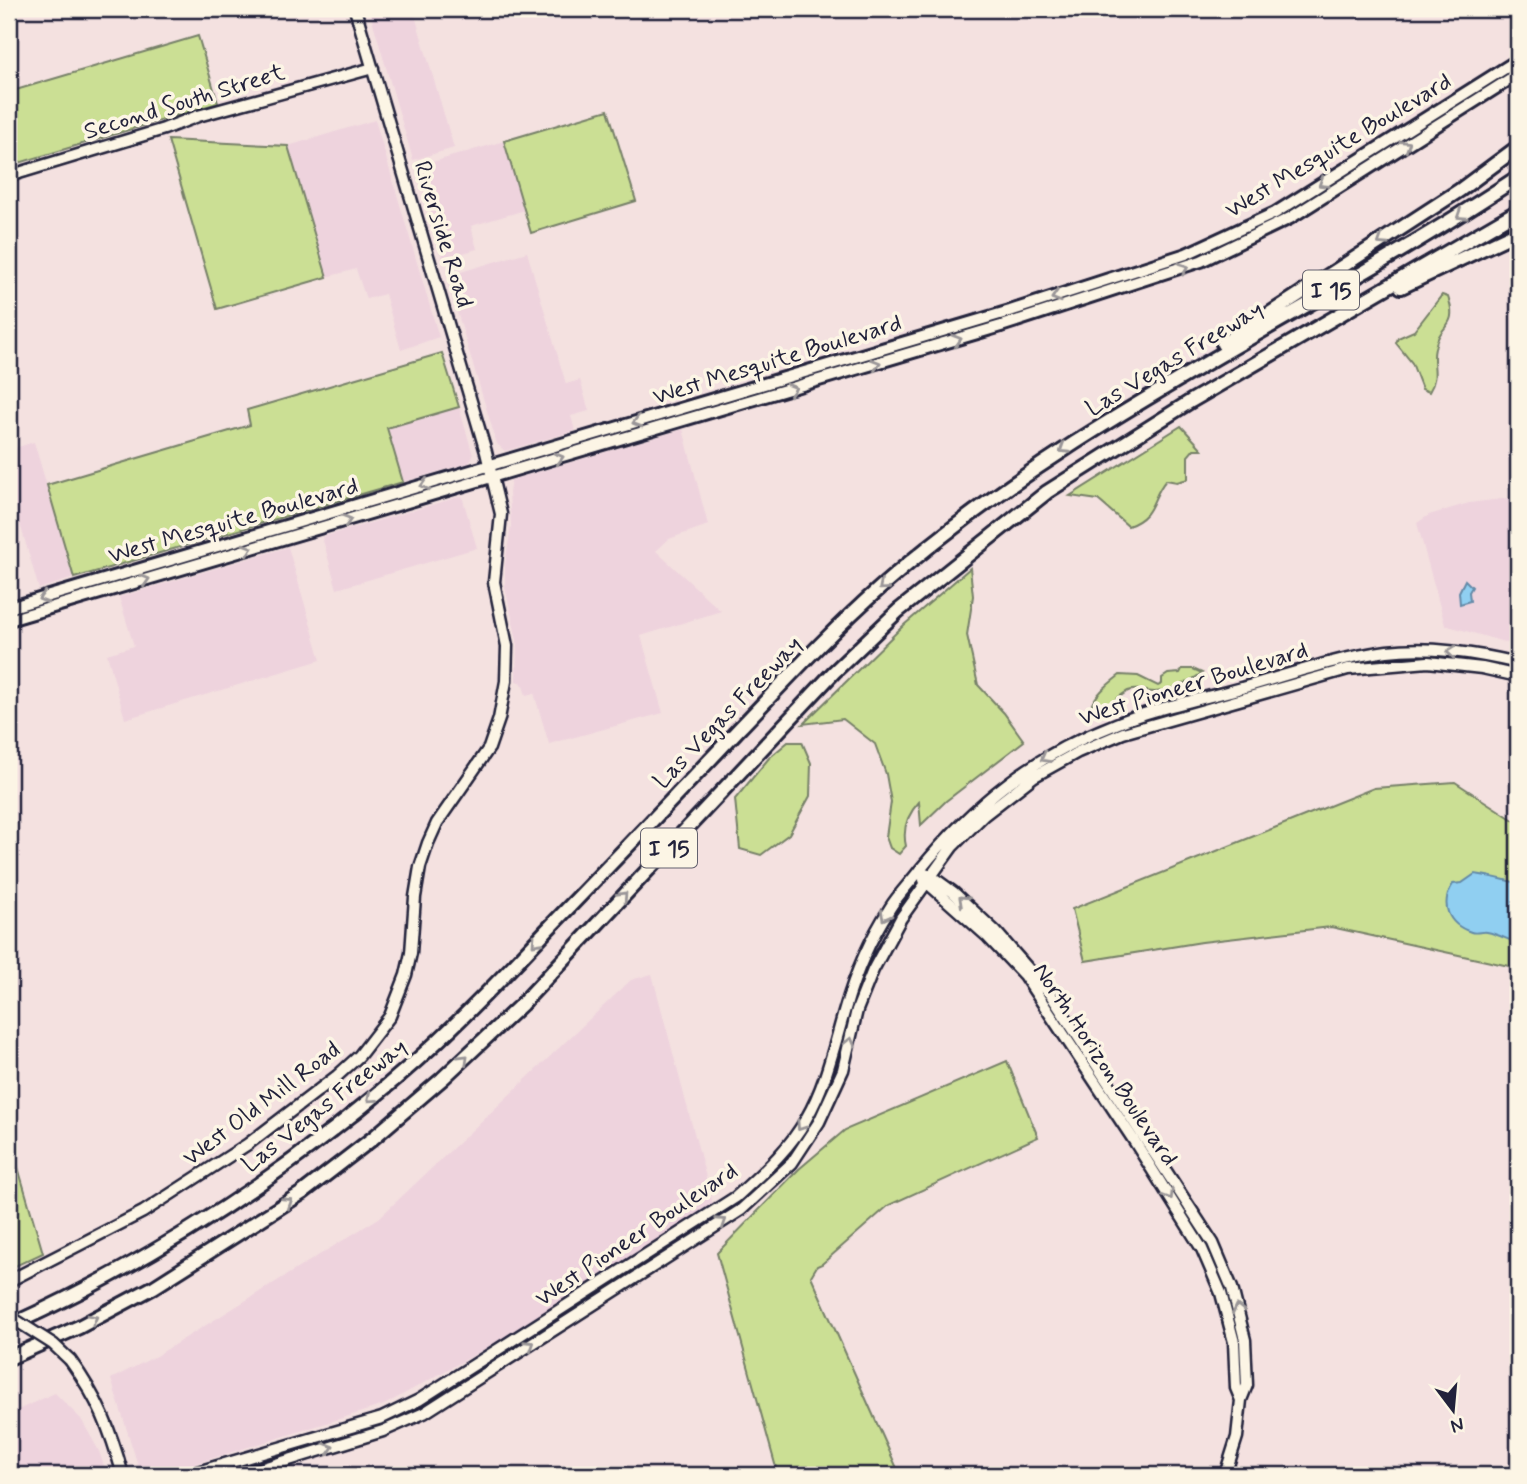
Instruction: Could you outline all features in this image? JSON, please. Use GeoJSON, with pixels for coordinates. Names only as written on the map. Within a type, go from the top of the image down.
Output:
{"type":"FeatureCollection","features":[{"type":"Feature","properties":{"kind":"highway"},"geometry":{"type":"LineString","coordinates":[[1142,399],[1460,190],[1518,147]]}},
{"type":"Feature","properties":{"kind":"highway","name":"Las Vegas Freeway"},"geometry":{"type":"LineString","coordinates":[[9,1326],[85,1290],[209,1217],[283,1167],[352,1115],[420,1057],[499,981],[811,654],[881,587],[946,533],[1029,472],[1142,399],[1452,220],[1518,177]]}},
{"type":"Feature","properties":{"kind":"highway","name":"Las Vegas Freeway"},"geometry":{"type":"LineString","coordinates":[[9,1358],[79,1327],[154,1287],[302,1193],[372,1139],[442,1079],[522,1004],[834,672],[898,611],[1046,492],[1191,401],[1518,211]]}},
{"type":"Feature","properties":{"kind":"highway"},"geometry":{"type":"LineString","coordinates":[[1322,325],[1518,232]]}},
{"type":"Feature","properties":{"kind":"main road","name":"Riverside Road"},"geometry":{"type":"LineString","coordinates":[[355,9],[492,471]]}},
{"type":"Feature","properties":{"kind":"main road","name":"West Mesquite Boulevard"},"geometry":{"type":"LineString","coordinates":[[9,620],[1010,311],[1152,266],[1214,243],[1297,200],[1518,60]]}},
{"type":"Feature","properties":{"kind":"main road","name":"Second South Street"},"geometry":{"type":"LineString","coordinates":[[9,176],[164,129],[198,116],[373,68]]}},
{"type":"Feature","properties":{"kind":"main road","name":"West Mesquite Boulevard"},"geometry":{"type":"LineString","coordinates":[[9,608],[1001,326],[1155,278],[1242,243],[1290,218],[1518,74]]}},
{"type":"Feature","properties":{"kind":"main road"},"geometry":{"type":"LineString","coordinates":[[1001,326],[1010,311]]}},
{"type":"Feature","properties":{"kind":"main road","name":"West Old Mill Road"},"geometry":{"type":"LineString","coordinates":[[9,1280],[144,1212],[248,1144],[337,1076],[359,1056],[390,1016],[406,975],[411,953],[420,867],[428,843],[437,823],[489,748],[499,719],[506,681],[508,646],[494,582],[502,513],[492,471]]}},
{"type":"Feature","properties":{"kind":"main road","name":"West Pioneer Boulevard"},"geometry":{"type":"LineString","coordinates":[[187,1475],[382,1418],[419,1400],[736,1198],[780,1156],[806,1119],[829,1068],[845,1007],[862,961],[890,906],[944,840],[979,805],[1020,774],[1073,743],[1118,723],[1348,657],[1390,651],[1458,652],[1518,663]]}},
{"type":"Feature","properties":{"kind":"main road","name":"West Pioneer Boulevard"},"geometry":{"type":"LineString","coordinates":[[240,1475],[383,1431],[424,1413],[741,1210],[792,1163],[819,1122],[843,1070],[858,1010],[873,970],[901,918],[952,847],[984,815],[1033,778],[1077,752],[1123,733],[1348,669],[1427,662],[1482,668],[1518,676]]}},
{"type":"Feature","properties":{"kind":"main road","name":"North Horizon Boulevard"},"geometry":{"type":"LineString","coordinates":[[918,873],[953,892],[996,932],[1051,995],[1213,1243],[1232,1288],[1245,1340],[1247,1385],[1241,1400],[1237,1437],[1224,1475]]}},
{"type":"Feature","properties":{"kind":"main road"},"geometry":{"type":"LineString","coordinates":[[9,1316],[53,1344],[70,1360],[90,1388],[106,1418],[123,1475]]}},
{"type":"Feature","properties":{"kind":"shaded area"},"geometry":{"type":"Polygon","coordinates":[[[369,9],[413,9],[454,148],[413,160],[369,9]]]}},
{"type":"Feature","properties":{"kind":"shaded area"},"geometry":{"type":"Polygon","coordinates":[[[375,120],[439,337],[401,350],[385,294],[366,299],[356,269],[327,277],[288,146],[375,120]]]}},
{"type":"Feature","properties":{"kind":"shaded area"},"geometry":{"type":"Polygon","coordinates":[[[504,141],[525,210],[471,226],[477,249],[443,259],[416,167],[504,141]]]}},
{"type":"Feature","properties":{"kind":"shaded area"},"geometry":{"type":"Polygon","coordinates":[[[527,252],[566,384],[580,380],[589,411],[571,416],[575,431],[505,451],[497,444],[448,282],[454,274],[527,252]]]}},
{"type":"Feature","properties":{"kind":"shaded area"},"geometry":{"type":"Polygon","coordinates":[[[459,407],[472,459],[469,463],[403,482],[387,428],[459,407]]]}},
{"type":"Feature","properties":{"kind":"shaded area"},"geometry":{"type":"Polygon","coordinates":[[[683,429],[708,525],[669,539],[656,551],[721,611],[641,636],[663,713],[549,744],[534,693],[526,695],[522,683],[516,681],[517,640],[505,587],[505,564],[511,526],[511,480],[683,429]]]}},
{"type":"Feature","properties":{"kind":"shaded area"},"geometry":{"type":"Polygon","coordinates":[[[34,442],[74,578],[39,589],[9,486],[9,450],[34,442]]]}},
{"type":"Feature","properties":{"kind":"shaded area"},"geometry":{"type":"Polygon","coordinates":[[[462,496],[477,548],[337,589],[322,537],[462,496]]]}},
{"type":"Feature","properties":{"kind":"shaded area"},"geometry":{"type":"Polygon","coordinates":[[[1518,497],[1518,646],[1445,625],[1417,523],[1429,515],[1469,503],[1518,497]]]}},
{"type":"Feature","properties":{"kind":"shaded area"},"geometry":{"type":"Polygon","coordinates":[[[288,547],[321,660],[125,719],[107,654],[134,646],[119,597],[288,547]]]}},
{"type":"Feature","properties":{"kind":"shaded area"},"geometry":{"type":"Polygon","coordinates":[[[652,974],[713,1204],[510,1335],[384,1405],[159,1475],[141,1475],[111,1379],[156,1356],[379,1218],[631,980],[652,974]]]}},
{"type":"Feature","properties":{"kind":"shaded area"},"geometry":{"type":"Polygon","coordinates":[[[55,1393],[81,1419],[99,1451],[107,1475],[9,1475],[9,1414],[55,1393]]]}},
{"type":"Feature","properties":{"kind":"green space"},"geometry":{"type":"Polygon","coordinates":[[[198,36],[218,103],[9,166],[9,92],[198,36]]]}},
{"type":"Feature","properties":{"kind":"green space"},"geometry":{"type":"Polygon","coordinates":[[[608,110],[636,201],[531,233],[504,141],[608,110]]]}},
{"type":"Feature","properties":{"kind":"green space"},"geometry":{"type":"Polygon","coordinates":[[[168,140],[288,146],[327,277],[217,309],[168,140]]]}},
{"type":"Feature","properties":{"kind":"green space"},"geometry":{"type":"Polygon","coordinates":[[[1442,295],[1448,297],[1451,315],[1437,340],[1434,354],[1435,375],[1429,392],[1422,389],[1412,363],[1396,343],[1398,338],[1414,331],[1442,295]]]}},
{"type":"Feature","properties":{"kind":"green space"},"geometry":{"type":"Polygon","coordinates":[[[442,353],[459,407],[387,428],[403,482],[74,578],[47,485],[250,425],[247,410],[442,353]]]}},
{"type":"Feature","properties":{"kind":"green space"},"geometry":{"type":"Polygon","coordinates":[[[1181,426],[1202,449],[1194,449],[1188,456],[1188,479],[1177,482],[1166,480],[1148,512],[1137,522],[1128,526],[1098,500],[1070,496],[1181,426]]]}},
{"type":"Feature","properties":{"kind":"green space"},"geometry":{"type":"Polygon","coordinates":[[[970,568],[973,596],[967,635],[978,685],[1004,713],[1024,741],[946,801],[921,825],[919,802],[906,822],[906,846],[899,854],[890,848],[886,837],[891,802],[886,774],[875,744],[843,719],[803,724],[904,625],[970,568]]]}},
{"type":"Feature","properties":{"kind":"green space"},"geometry":{"type":"Polygon","coordinates":[[[1182,669],[1193,669],[1202,673],[1168,690],[1128,691],[1105,707],[1089,711],[1098,695],[1120,675],[1138,676],[1158,686],[1162,684],[1162,678],[1168,674],[1180,673],[1182,669]]]}},
{"type":"Feature","properties":{"kind":"green space"},"geometry":{"type":"Polygon","coordinates":[[[788,742],[802,742],[811,763],[810,796],[789,834],[761,855],[740,849],[735,799],[769,758],[788,742]]]}},
{"type":"Feature","properties":{"kind":"green space"},"geometry":{"type":"Polygon","coordinates":[[[1455,782],[1518,823],[1518,968],[1331,927],[1202,942],[1085,961],[1072,909],[1374,788],[1455,782]]]}},
{"type":"Feature","properties":{"kind":"green space"},"geometry":{"type":"Polygon","coordinates":[[[1007,1061],[1038,1137],[889,1205],[817,1266],[811,1276],[900,1475],[778,1475],[717,1253],[799,1169],[845,1130],[1007,1061]]]}},
{"type":"Feature","properties":{"kind":"green space"},"geometry":{"type":"Polygon","coordinates":[[[17,1164],[43,1253],[9,1269],[9,1167],[17,1164]]]}},
{"type":"Feature","properties":{"kind":"water"},"geometry":{"type":"Polygon","coordinates":[[[1465,580],[1472,587],[1469,592],[1470,601],[1460,604],[1459,592],[1465,580]]]}},
{"type":"Feature","properties":{"kind":"water"},"geometry":{"type":"Polygon","coordinates":[[[1475,874],[1518,883],[1518,943],[1491,933],[1471,932],[1451,919],[1447,906],[1449,891],[1453,884],[1462,883],[1475,874]]]}}]}
